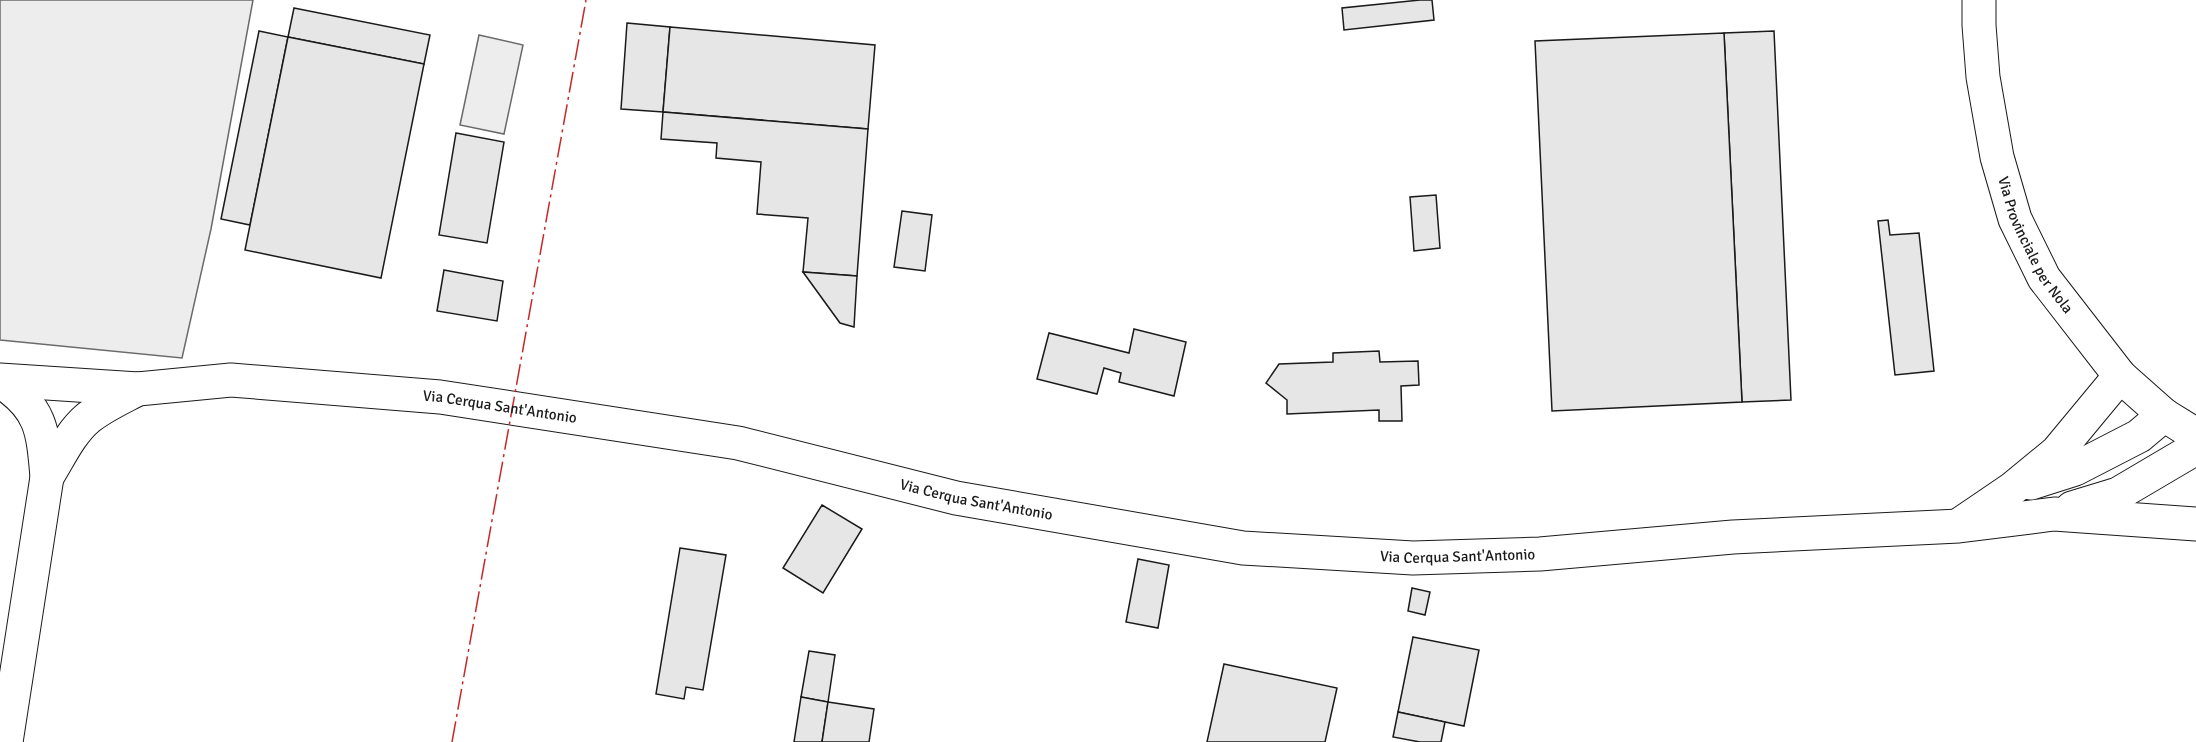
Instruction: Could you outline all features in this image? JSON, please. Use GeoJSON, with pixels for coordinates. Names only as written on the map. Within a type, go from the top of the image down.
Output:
{"type":"FeatureCollection","features":[{"type":"Feature","properties":{"kind":"street","name":"Via Provinciale per Nola"},"geometry":{"type":"LineString","coordinates":[[1979,0],[1983,77],[1997,157],[2015,219],[2044,278],[2120,376],[2164,415],[2196,435]]}},
{"type":"Feature","properties":{"kind":"street"},"geometry":{"type":"LineString","coordinates":[[1959,526],[2012,489],[2057,452],[2120,376]]}},
{"type":"Feature","properties":{"kind":"street"},"geometry":{"type":"LineString","coordinates":[[0,380],[18,392],[36,416],[44,438],[47,477],[6,742]]}},
{"type":"Feature","properties":{"kind":"street","name":"Via Cerqua Sant'Antonio"},"geometry":{"type":"LineString","coordinates":[[0,380],[138,389],[231,380],[440,397],[738,443],[956,498],[1243,548],[1413,558],[1540,554],[1733,537],[1959,526],[2054,514],[2118,494],[2196,448]]}},
{"type":"Feature","properties":{"kind":"street"},"geometry":{"type":"LineString","coordinates":[[36,416],[73,384],[86,419]]}},
{"type":"Feature","properties":{"kind":"street"},"geometry":{"type":"LineString","coordinates":[[47,477],[70,439],[86,419],[138,389]]}},
{"type":"Feature","properties":{"kind":"street"},"geometry":{"type":"LineString","coordinates":[[2012,489],[2075,469],[2139,436],[2164,415]]}},
{"type":"Feature","properties":{"kind":"street","name":"Via Cerqua Sant'Antonio"},"geometry":{"type":"LineString","coordinates":[[2054,514],[2196,524]]}},
{"type":"Feature","properties":{"kind":"shaded area"},"geometry":{"type":"Polygon","coordinates":[[[0,0],[253,0],[211,229],[182,358],[0,340],[0,0]]]}},
{"type":"Feature","properties":{"kind":"shaded area"},"geometry":{"type":"Polygon","coordinates":[[[479,35],[523,45],[504,134],[460,125],[479,35]]]}},
{"type":"Feature","properties":{"kind":"building"},"geometry":{"type":"Polygon","coordinates":[[[1432,0],[1434,20],[1344,30],[1342,8],[1432,0]]]}},
{"type":"Feature","properties":{"kind":"building"},"geometry":{"type":"Polygon","coordinates":[[[294,8],[430,35],[424,64],[288,37],[294,8]]]}},
{"type":"Feature","properties":{"kind":"building"},"geometry":{"type":"Polygon","coordinates":[[[627,23],[670,27],[663,112],[621,109],[627,23]]]}},
{"type":"Feature","properties":{"kind":"building"},"geometry":{"type":"Polygon","coordinates":[[[670,27],[875,45],[868,129],[663,112],[670,27]]]}},
{"type":"Feature","properties":{"kind":"building"},"geometry":{"type":"Polygon","coordinates":[[[259,31],[288,37],[250,225],[221,219],[259,31]]]}},
{"type":"Feature","properties":{"kind":"building"},"geometry":{"type":"Polygon","coordinates":[[[1774,31],[1791,400],[1742,402],[1724,33],[1774,31]]]}},
{"type":"Feature","properties":{"kind":"building"},"geometry":{"type":"Polygon","coordinates":[[[1724,33],[1742,402],[1552,411],[1535,41],[1724,33]]]}},
{"type":"Feature","properties":{"kind":"building"},"geometry":{"type":"Polygon","coordinates":[[[288,37],[424,64],[381,278],[245,250],[288,37]]]}},
{"type":"Feature","properties":{"kind":"building"},"geometry":{"type":"Polygon","coordinates":[[[663,112],[868,129],[857,276],[803,272],[808,218],[757,214],[761,162],[716,158],[717,143],[661,139],[663,112]]]}},
{"type":"Feature","properties":{"kind":"building"},"geometry":{"type":"Polygon","coordinates":[[[456,133],[504,142],[487,243],[439,235],[456,133]]]}},
{"type":"Feature","properties":{"kind":"building"},"geometry":{"type":"Polygon","coordinates":[[[1436,195],[1440,248],[1414,251],[1410,197],[1436,195]]]}},
{"type":"Feature","properties":{"kind":"building"},"geometry":{"type":"Polygon","coordinates":[[[902,211],[932,215],[925,271],[894,267],[902,211]]]}},
{"type":"Feature","properties":{"kind":"building"},"geometry":{"type":"Polygon","coordinates":[[[1888,220],[1890,235],[1919,233],[1934,371],[1895,375],[1878,221],[1888,220]]]}},
{"type":"Feature","properties":{"kind":"building"},"geometry":{"type":"Polygon","coordinates":[[[444,270],[503,281],[497,321],[437,311],[444,270]]]}},
{"type":"Feature","properties":{"kind":"building"},"geometry":{"type":"Polygon","coordinates":[[[803,272],[857,276],[854,327],[840,323],[803,272]]]}},
{"type":"Feature","properties":{"kind":"building"},"geometry":{"type":"Polygon","coordinates":[[[1134,329],[1186,342],[1174,396],[1119,382],[1121,373],[1104,368],[1097,394],[1037,379],[1049,333],[1129,353],[1134,329]]]}},
{"type":"Feature","properties":{"kind":"building"},"geometry":{"type":"Polygon","coordinates":[[[1379,351],[1380,362],[1418,361],[1419,385],[1401,386],[1402,421],[1379,421],[1379,410],[1287,414],[1287,400],[1266,383],[1279,364],[1333,362],[1333,353],[1379,351]]]}},
{"type":"Feature","properties":{"kind":"building"},"geometry":{"type":"Polygon","coordinates":[[[822,505],[862,529],[823,593],[783,568],[822,505]]]}},
{"type":"Feature","properties":{"kind":"building"},"geometry":{"type":"Polygon","coordinates":[[[680,548],[726,555],[703,690],[686,687],[684,699],[656,694],[680,548]]]}},
{"type":"Feature","properties":{"kind":"building"},"geometry":{"type":"Polygon","coordinates":[[[1138,559],[1169,565],[1158,628],[1126,622],[1138,559]]]}},
{"type":"Feature","properties":{"kind":"building"},"geometry":{"type":"Polygon","coordinates":[[[1412,588],[1430,592],[1425,615],[1408,611],[1412,588]]]}},
{"type":"Feature","properties":{"kind":"building"},"geometry":{"type":"Polygon","coordinates":[[[1413,637],[1479,650],[1464,726],[1398,712],[1413,637]]]}},
{"type":"Feature","properties":{"kind":"building"},"geometry":{"type":"Polygon","coordinates":[[[809,651],[835,655],[828,702],[801,697],[809,651]]]}},
{"type":"Feature","properties":{"kind":"building"},"geometry":{"type":"Polygon","coordinates":[[[1224,664],[1337,688],[1325,742],[1207,742],[1224,664]]]}},
{"type":"Feature","properties":{"kind":"building"},"geometry":{"type":"Polygon","coordinates":[[[801,697],[828,702],[822,742],[794,742],[801,697]]]}},
{"type":"Feature","properties":{"kind":"building"},"geometry":{"type":"Polygon","coordinates":[[[828,702],[874,709],[869,742],[822,742],[828,702]]]}},
{"type":"Feature","properties":{"kind":"building"},"geometry":{"type":"Polygon","coordinates":[[[1398,712],[1445,722],[1441,742],[1420,742],[1393,737],[1398,712]]]}},
{"type":"Feature","properties":{"kind":"power"},"geometry":{"type":"LineString","coordinates":[[452,742],[586,0]]}}]}
